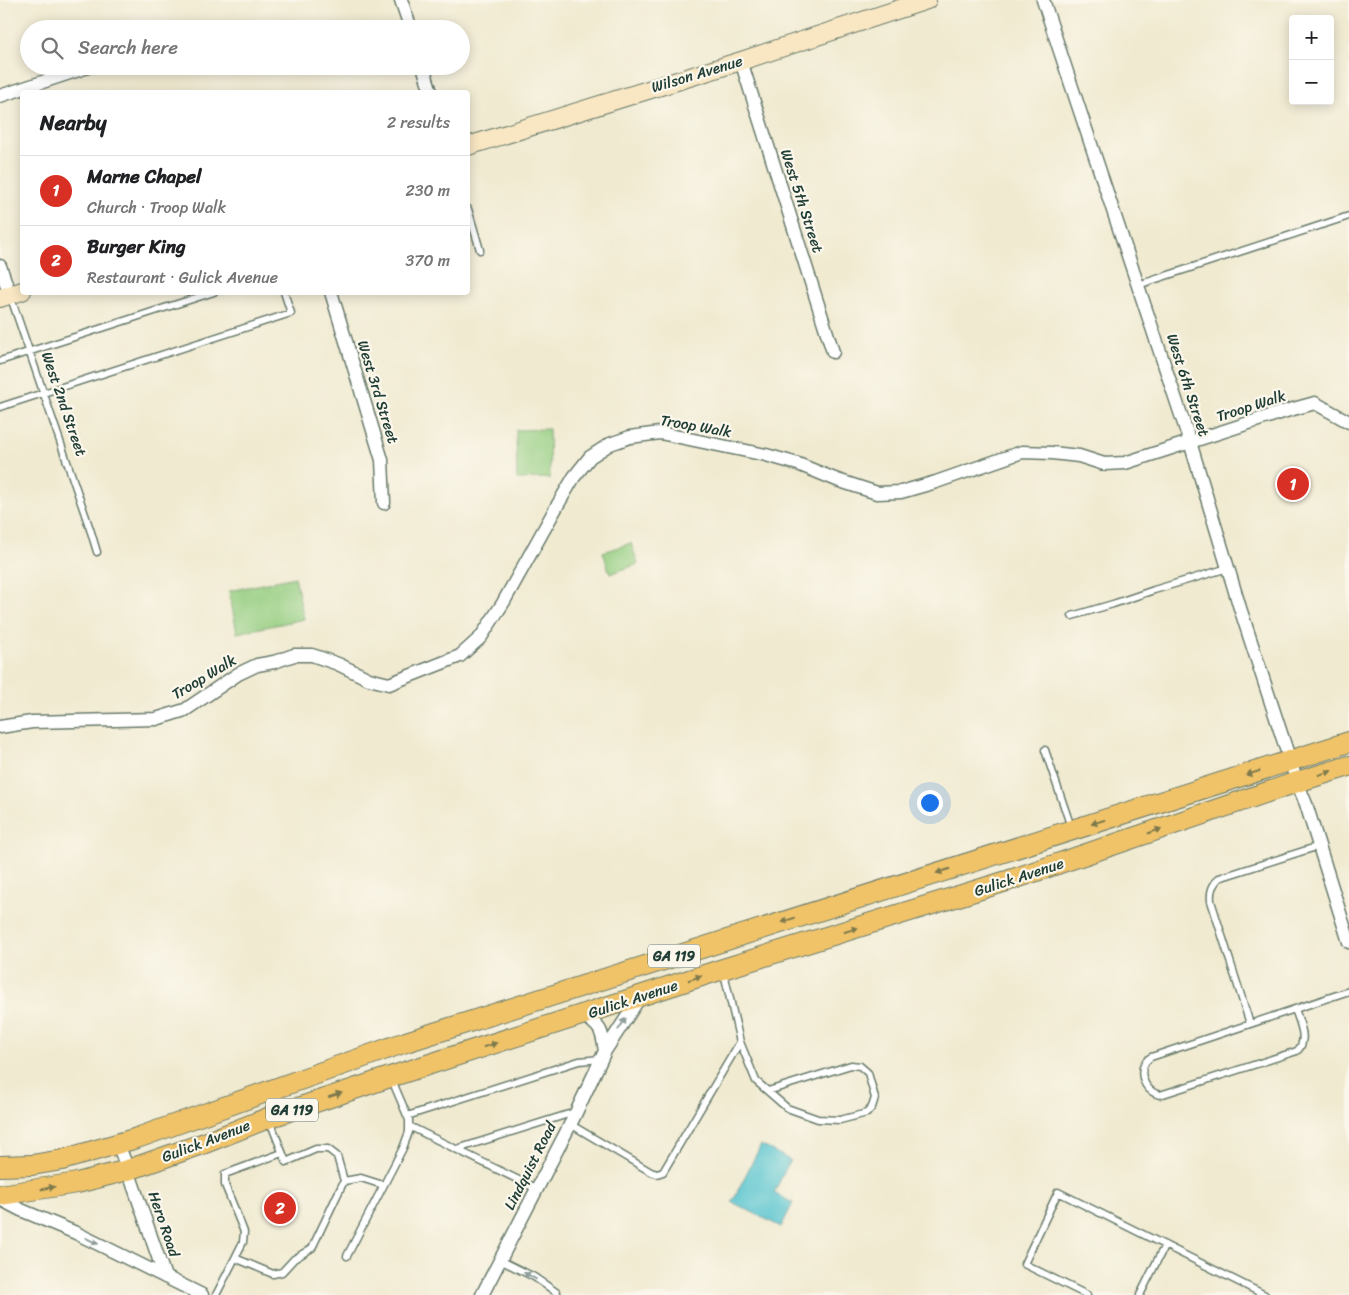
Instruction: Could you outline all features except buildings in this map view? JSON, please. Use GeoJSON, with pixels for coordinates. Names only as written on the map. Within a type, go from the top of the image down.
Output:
{"type":"FeatureCollection","features":[{"type":"Feature","properties":{"kind":"main road","name":"Gulick Avenue"},"geometry":{"type":"LineString","coordinates":[[0,1166],[32,1165],[62,1160],[118,1144],[409,1041],[1349,742]]}},
{"type":"Feature","properties":{"kind":"main road","name":"Gulick Avenue"},"geometry":{"type":"LineString","coordinates":[[0,1197],[77,1183],[128,1170],[268,1118],[391,1076],[723,969],[1010,880],[1349,766]]}},
{"type":"Feature","properties":{"kind":"street"},"geometry":{"type":"LineString","coordinates":[[401,0],[407,20]]}},
{"type":"Feature","properties":{"kind":"street","name":"Wilson Avenue"},"geometry":{"type":"LineString","coordinates":[[470,145],[741,61],[927,0]]}},
{"type":"Feature","properties":{"kind":"street","name":"West 6th Street"},"geometry":{"type":"LineString","coordinates":[[1043,0],[1190,442],[1228,568],[1290,761],[1306,804],[1349,942]]}},
{"type":"Feature","properties":{"kind":"street","name":"West 5th Street"},"geometry":{"type":"LineString","coordinates":[[741,61],[833,352]]}},
{"type":"Feature","properties":{"kind":"street"},"geometry":{"type":"LineString","coordinates":[[0,96],[64,75]]}},
{"type":"Feature","properties":{"kind":"street"},"geometry":{"type":"LineString","coordinates":[[426,75],[430,90]]}},
{"type":"Feature","properties":{"kind":"street","name":"West 2nd Street"},"geometry":{"type":"LineString","coordinates":[[0,266],[11,295]]}},
{"type":"Feature","properties":{"kind":"street","name":"West 3rd Street"},"geometry":{"type":"LineString","coordinates":[[332,295],[382,460],[384,503]]}},
{"type":"Feature","properties":{"kind":"street","name":"Troop Walk"},"geometry":{"type":"LineString","coordinates":[[0,727],[32,722],[156,720],[185,710],[238,674],[257,665],[274,662],[294,655],[312,655],[338,664],[369,679],[389,684],[460,656],[482,637],[574,477],[590,457],[610,444],[630,437],[660,433],[766,455],[798,464],[837,480],[877,493],[901,492],[1022,452],[1079,456],[1104,464],[1125,463],[1315,403],[1349,422]]}},
{"type":"Feature","properties":{"kind":"street","name":"Lindquist Road"},"geometry":{"type":"LineString","coordinates":[[482,1295],[570,1124],[603,1055],[640,997]]}},
{"type":"Feature","properties":{"kind":"street"},"geometry":{"type":"LineString","coordinates":[[583,1015],[596,1024],[603,1034],[603,1055]]}},
{"type":"Feature","properties":{"kind":"street","name":"Hero Road"},"geometry":{"type":"LineString","coordinates":[[118,1144],[165,1277],[202,1295]]}},
{"type":"Feature","properties":{"kind":"street"},"geometry":{"type":"LineString","coordinates":[[0,1197],[21,1210],[165,1277]]}},
{"type":"Feature","properties":{"kind":"lane"},"geometry":{"type":"LineString","coordinates":[[470,216],[480,250]]}},
{"type":"Feature","properties":{"kind":"lane"},"geometry":{"type":"LineString","coordinates":[[1138,285],[1349,216]]}},
{"type":"Feature","properties":{"kind":"lane","name":"West 2nd Street"},"geometry":{"type":"LineString","coordinates":[[11,295],[97,552]]}},
{"type":"Feature","properties":{"kind":"lane"},"geometry":{"type":"LineString","coordinates":[[0,361],[205,295]]}},
{"type":"Feature","properties":{"kind":"lane"},"geometry":{"type":"LineString","coordinates":[[0,407],[291,313],[285,295]]}},
{"type":"Feature","properties":{"kind":"lane"},"geometry":{"type":"LineString","coordinates":[[1072,616],[1228,568]]}},
{"type":"Feature","properties":{"kind":"lane"},"geometry":{"type":"LineString","coordinates":[[1046,750],[1072,830]]}},
{"type":"Feature","properties":{"kind":"lane"},"geometry":{"type":"LineString","coordinates":[[1250,1024],[1211,901],[1210,892],[1219,878],[1319,846]]}},
{"type":"Feature","properties":{"kind":"lane"},"geometry":{"type":"LineString","coordinates":[[723,969],[740,1042],[756,1081],[787,1108],[818,1119],[840,1120],[867,1113],[872,1107],[875,1098],[868,1073],[860,1066],[851,1064],[768,1091]]}},
{"type":"Feature","properties":{"kind":"lane"},"geometry":{"type":"LineString","coordinates":[[1295,1009],[1304,1042],[1297,1051],[1160,1095],[1154,1094],[1146,1088],[1142,1078],[1142,1068],[1146,1060],[1151,1057],[1250,1024],[1295,1009],[1349,991]]}},
{"type":"Feature","properties":{"kind":"lane"},"geometry":{"type":"LineString","coordinates":[[570,1124],[651,1172],[657,1174],[663,1172],[740,1042]]}},
{"type":"Feature","properties":{"kind":"lane"},"geometry":{"type":"LineString","coordinates":[[407,1116],[603,1055]]}},
{"type":"Feature","properties":{"kind":"lane"},"geometry":{"type":"LineString","coordinates":[[347,1256],[403,1148],[408,1132],[409,1120],[391,1076]]}},
{"type":"Feature","properties":{"kind":"lane"},"geometry":{"type":"LineString","coordinates":[[457,1149],[576,1112]]}},
{"type":"Feature","properties":{"kind":"lane"},"geometry":{"type":"LineString","coordinates":[[235,1258],[273,1274],[282,1272],[294,1258],[312,1248],[344,1181],[337,1156],[328,1149],[316,1149],[286,1162],[268,1118]]}},
{"type":"Feature","properties":{"kind":"lane"},"geometry":{"type":"LineString","coordinates":[[409,1126],[537,1189]]}},
{"type":"Feature","properties":{"kind":"lane"},"geometry":{"type":"LineString","coordinates":[[216,1295],[243,1242],[244,1232],[225,1185],[225,1174],[282,1153]]}},
{"type":"Feature","properties":{"kind":"lane"},"geometry":{"type":"LineString","coordinates":[[344,1181],[361,1178],[383,1185]]}},
{"type":"Feature","properties":{"kind":"lane"},"geometry":{"type":"LineString","coordinates":[[1087,1295],[1024,1264],[1058,1192],[1265,1295]]}},
{"type":"Feature","properties":{"kind":"lane"},"geometry":{"type":"LineString","coordinates":[[1140,1295],[1165,1245]]}},
{"type":"Feature","properties":{"kind":"lane"},"geometry":{"type":"LineString","coordinates":[[500,1260],[534,1277],[558,1295]]}},
{"type":"Feature","properties":{"kind":"green space"},"geometry":{"type":"Polygon","coordinates":[[[549,429],[550,478],[517,479],[516,430],[549,429]]]}},
{"type":"Feature","properties":{"kind":"green space"},"geometry":{"type":"Polygon","coordinates":[[[631,543],[638,564],[610,574],[603,552],[631,543]]]}},
{"type":"Feature","properties":{"kind":"green space"},"geometry":{"type":"Polygon","coordinates":[[[295,577],[304,619],[237,633],[229,591],[295,577]]]}},
{"type":"Feature","properties":{"kind":"water"},"geometry":{"type":"Polygon","coordinates":[[[761,1145],[790,1160],[774,1193],[793,1203],[781,1227],[732,1202],[761,1145]]]}},
{"type":"Feature","properties":{"kind":"place","name":"Marne Chapel"},"geometry":{"type":"Point","coordinates":[1293,484]}},
{"type":"Feature","properties":{"kind":"place","name":"Burger King"},"geometry":{"type":"Point","coordinates":[280,1208]}}]}
